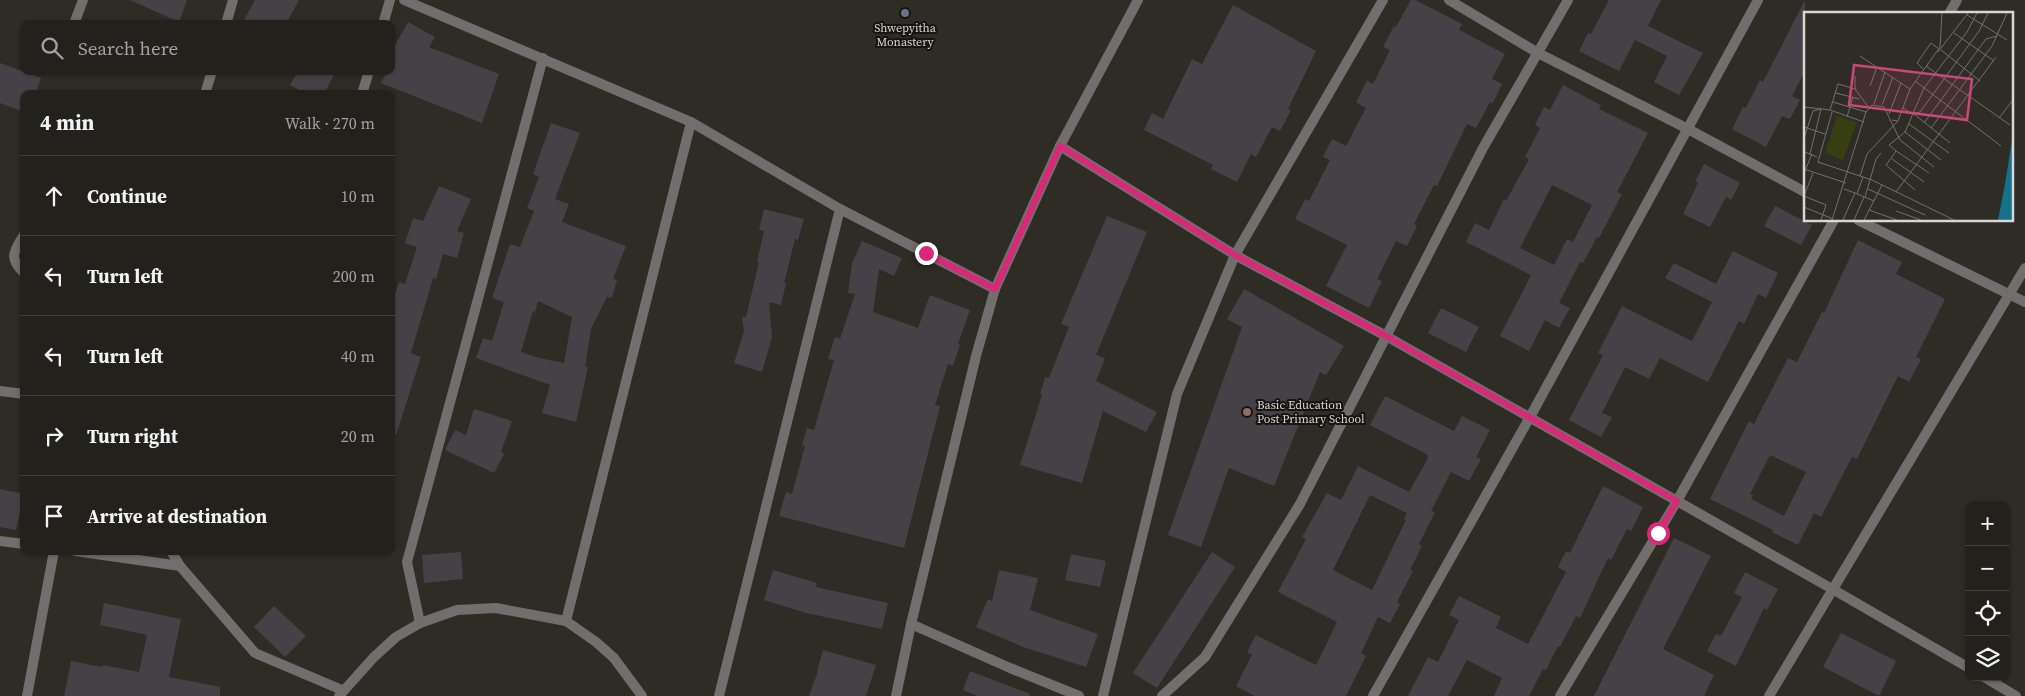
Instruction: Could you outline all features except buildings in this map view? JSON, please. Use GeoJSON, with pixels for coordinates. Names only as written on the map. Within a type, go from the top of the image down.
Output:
{"type":"FeatureCollection","features":[{"type":"Feature","properties":{"kind":"street"},"geometry":{"type":"LineString","coordinates":[[76,20],[83,0]]}},
{"type":"Feature","properties":{"kind":"street"},"geometry":{"type":"LineString","coordinates":[[227,20],[234,0]]}},
{"type":"Feature","properties":{"kind":"street"},"geometry":{"type":"LineString","coordinates":[[384,20],[390,0]]}},
{"type":"Feature","properties":{"kind":"street"},"geometry":{"type":"LineString","coordinates":[[404,0],[691,122],[840,209],[995,289]]}},
{"type":"Feature","properties":{"kind":"street"},"geometry":{"type":"LineString","coordinates":[[896,696],[911,624],[976,356],[995,289],[1060,146],[1138,0]]}},
{"type":"Feature","properties":{"kind":"street"},"geometry":{"type":"LineString","coordinates":[[1103,696],[1177,394],[1235,255],[1383,0]]}},
{"type":"Feature","properties":{"kind":"street"},"geometry":{"type":"LineString","coordinates":[[1449,0],[1538,52],[1804,191]]}},
{"type":"Feature","properties":{"kind":"street"},"geometry":{"type":"LineString","coordinates":[[1162,696],[1205,657],[1300,504],[1483,148],[1568,0]]}},
{"type":"Feature","properties":{"kind":"street"},"geometry":{"type":"LineString","coordinates":[[1373,696],[1530,417],[1758,0]]}},
{"type":"Feature","properties":{"kind":"street"},"geometry":{"type":"LineString","coordinates":[[1950,12],[1957,0]]}},
{"type":"Feature","properties":{"kind":"street"},"geometry":{"type":"LineString","coordinates":[[420,623],[407,562],[543,58]]}},
{"type":"Feature","properties":{"kind":"street"},"geometry":{"type":"LineString","coordinates":[[206,90],[211,75]]}},
{"type":"Feature","properties":{"kind":"street"},"geometry":{"type":"LineString","coordinates":[[363,90],[368,75]]}},
{"type":"Feature","properties":{"kind":"street"},"geometry":{"type":"LineString","coordinates":[[566,621],[691,122]]}},
{"type":"Feature","properties":{"kind":"street"},"geometry":{"type":"LineString","coordinates":[[1060,146],[1235,255],[1386,336],[1530,417],[1965,666]]}},
{"type":"Feature","properties":{"kind":"street"},"geometry":{"type":"LineString","coordinates":[[719,696],[840,209]]}},
{"type":"Feature","properties":{"kind":"street"},"geometry":{"type":"LineString","coordinates":[[1560,696],[1677,501],[1833,221]]}},
{"type":"Feature","properties":{"kind":"street"},"geometry":{"type":"LineString","coordinates":[[1860,221],[2025,302]]}},
{"type":"Feature","properties":{"kind":"street"},"geometry":{"type":"LineString","coordinates":[[20,242],[14,252],[14,260],[20,268]]}},
{"type":"Feature","properties":{"kind":"street"},"geometry":{"type":"LineString","coordinates":[[1769,696],[2025,268]]}},
{"type":"Feature","properties":{"kind":"street"},"geometry":{"type":"LineString","coordinates":[[0,391],[20,394]]}},
{"type":"Feature","properties":{"kind":"street"},"geometry":{"type":"LineString","coordinates":[[0,541],[20,544]]}},
{"type":"Feature","properties":{"kind":"street"},"geometry":{"type":"LineString","coordinates":[[27,696],[53,555]]}},
{"type":"Feature","properties":{"kind":"street"},"geometry":{"type":"LineString","coordinates":[[104,555],[180,566]]}},
{"type":"Feature","properties":{"kind":"street"},"geometry":{"type":"LineString","coordinates":[[173,555],[180,566],[255,653],[341,693],[374,657],[396,637],[420,623],[457,610],[496,608],[566,621],[596,642],[614,658],[642,696]]}},
{"type":"Feature","properties":{"kind":"street"},"geometry":{"type":"LineString","coordinates":[[911,624],[1079,696]]}},
{"type":"Feature","properties":{"kind":"street"},"geometry":{"type":"LineString","coordinates":[[1991,681],[2016,696]]}},
{"type":"Feature","properties":{"kind":"place","name":"Shwepyitha Monastery"},"geometry":{"type":"Point","coordinates":[905,13]}},
{"type":"Feature","properties":{"kind":"place","name":"Basic Education Post Primary School"},"geometry":{"type":"Point","coordinates":[1247,412]}},
{"type":"Feature","properties":{"kind":"route"},"geometry":{"type":"LineString","coordinates":[[926,253],[995,289],[1060,146],[1235,255],[1386,336],[1677,501],[1658,533]]}}]}
